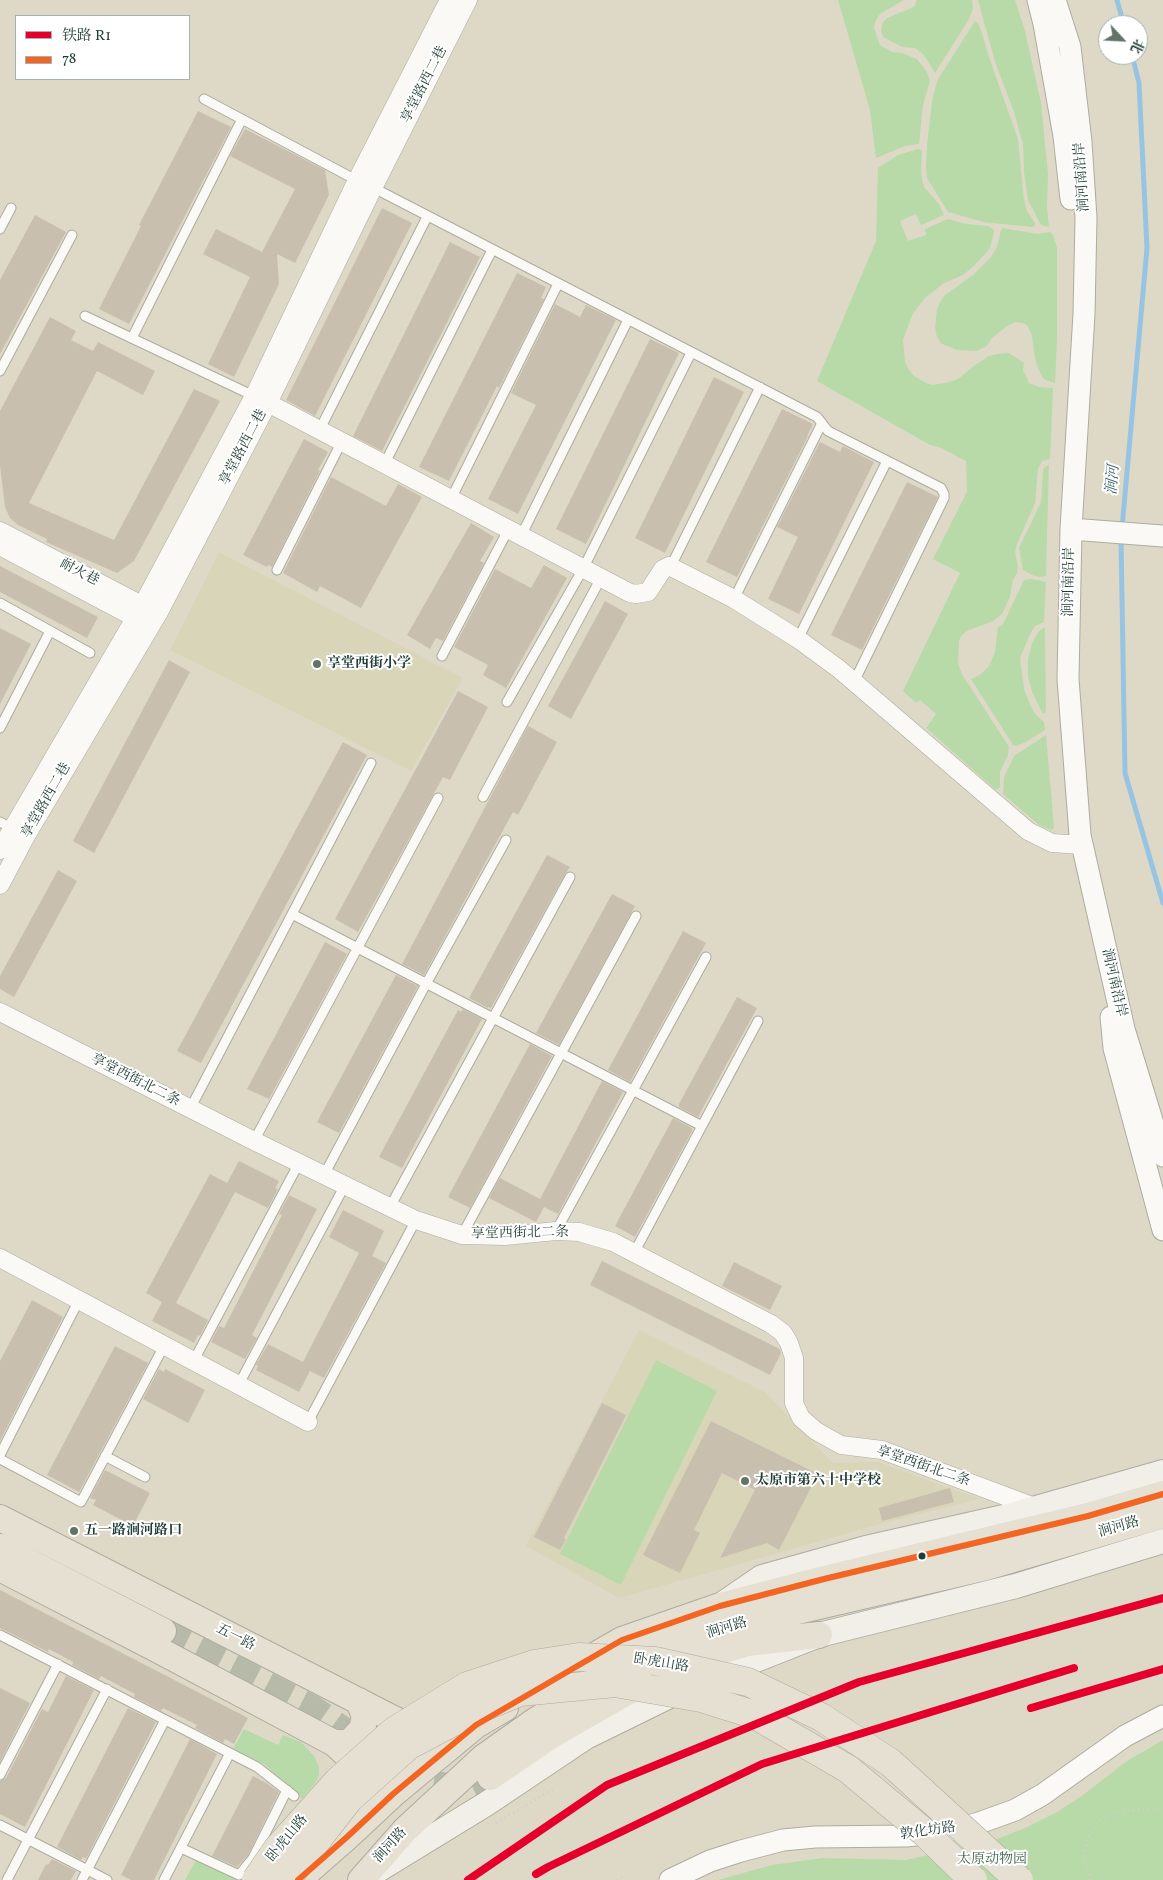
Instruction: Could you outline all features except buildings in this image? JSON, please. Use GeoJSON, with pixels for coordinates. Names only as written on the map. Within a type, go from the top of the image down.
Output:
{"type":"FeatureCollection","features":[{"type":"Feature","properties":{"kind":"highway","name":"卧虎山路"},"geometry":{"type":"LineString","coordinates":[[256,1880],[278,1848],[338,1781],[394,1731],[468,1686],[534,1664],[580,1657],[655,1661],[748,1682],[822,1718],[891,1763],[1019,1880]]}},
{"type":"Feature","properties":{"kind":"highway","name":"卧虎山路"},"geometry":{"type":"LineString","coordinates":[[286,1880],[349,1799],[408,1746],[476,1710],[520,1692],[615,1684],[700,1698],[755,1715],[848,1769],[925,1834],[974,1880]]}},
{"type":"Feature","properties":{"kind":"main road","name":"涧河路"},"geometry":{"type":"LineString","coordinates":[[720,1606],[762,1577],[866,1548],[1008,1516],[1163,1472]]}},
{"type":"Feature","properties":{"kind":"main road","name":"涧河路"},"geometry":{"type":"LineString","coordinates":[[362,1880],[405,1830],[484,1757],[535,1721],[625,1666],[828,1590],[1163,1494]]}},
{"type":"Feature","properties":{"kind":"main road","name":"涧河路"},"geometry":{"type":"LineString","coordinates":[[298,1880],[347,1838],[393,1794],[476,1725],[622,1640],[720,1606],[986,1566],[1163,1516]]}},
{"type":"Feature","properties":{"kind":"main road","name":"五一路"},"geometry":{"type":"LineString","coordinates":[[0,1518],[417,1731],[476,1725]]}},
{"type":"Feature","properties":{"kind":"main road","name":"涧河路"},"geometry":{"type":"LineString","coordinates":[[362,1880],[486,1804],[586,1737],[690,1686],[819,1635],[1016,1586],[1163,1541]]}},
{"type":"Feature","properties":{"kind":"main road"},"geometry":{"type":"LineString","coordinates":[[0,1547],[163,1631]]}},
{"type":"Feature","properties":{"kind":"main road"},"geometry":{"type":"LineString","coordinates":[[0,1568],[334,1744],[367,1773],[369,1805],[347,1838]]}},
{"type":"Feature","properties":{"kind":"main road"},"geometry":{"type":"LineString","coordinates":[[747,1643],[828,1590]]}},
{"type":"Feature","properties":{"kind":"main road"},"geometry":{"type":"LineString","coordinates":[[490,1777],[552,1734],[688,1661],[747,1643],[819,1635]]}},
{"type":"Feature","properties":{"kind":"main road"},"geometry":{"type":"LineString","coordinates":[[334,1744],[349,1743],[362,1729],[365,1717],[359,1701]]}},
{"type":"Feature","properties":{"kind":"street","name":"享堂路西二巷"},"geometry":{"type":"LineString","coordinates":[[0,850],[147,616],[261,399],[365,184],[449,0]]}},
{"type":"Feature","properties":{"kind":"street","name":"享堂路西二巷"},"geometry":{"type":"LineString","coordinates":[[365,184],[468,0]]}},
{"type":"Feature","properties":{"kind":"street"},"geometry":{"type":"LineString","coordinates":[[1038,0],[1064,136],[1073,218],[1076,278],[1084,314]]}},
{"type":"Feature","properties":{"kind":"street","name":"涧河南沿岸"},"geometry":{"type":"LineString","coordinates":[[1055,0],[1070,47],[1081,142],[1086,218],[1081,524],[1068,678],[1082,845],[1124,1029],[1163,1156]]}},
{"type":"Feature","properties":{"kind":"street"},"geometry":{"type":"LineString","coordinates":[[261,399],[630,593],[642,594],[648,592],[664,567],[671,566],[734,599],[798,640],[854,682],[1028,830],[1052,843],[1082,845]]}},
{"type":"Feature","properties":{"kind":"street"},"geometry":{"type":"LineString","coordinates":[[1081,524],[1160,529]]}},
{"type":"Feature","properties":{"kind":"street","name":"耐火巷"},"geometry":{"type":"LineString","coordinates":[[0,531],[147,616]]}},
{"type":"Feature","properties":{"kind":"street","name":"耐火巷"},"geometry":{"type":"LineString","coordinates":[[0,546],[147,616]]}},
{"type":"Feature","properties":{"kind":"street","name":"享堂路西二巷"},"geometry":{"type":"LineString","coordinates":[[0,885],[12,829]]}},
{"type":"Feature","properties":{"kind":"street"},"geometry":{"type":"LineString","coordinates":[[1101,930],[1114,1048],[1163,1230]]}},
{"type":"Feature","properties":{"kind":"street","name":"享堂西街北二条"},"geometry":{"type":"LineString","coordinates":[[0,1012],[190,1109],[416,1220],[462,1235],[505,1236],[556,1231],[579,1232],[613,1242],[783,1332],[794,1358],[794,1403],[801,1418],[816,1431],[841,1445],[882,1450],[1037,1508]]}},
{"type":"Feature","properties":{"kind":"street"},"geometry":{"type":"LineString","coordinates":[[0,1258],[308,1422]]}},
{"type":"Feature","properties":{"kind":"street","name":"敦化坊路"},"geometry":{"type":"LineString","coordinates":[[670,1880],[710,1861],[783,1840],[815,1837],[906,1836],[945,1832],[979,1823],[1014,1810],[1042,1795],[1125,1736],[1163,1716]]}},
{"type":"Feature","properties":{"kind":"street","name":"敦化坊路"},"geometry":{"type":"LineString","coordinates":[[696,1880],[714,1872],[789,1853],[922,1846],[947,1843],[989,1831],[1028,1814],[1064,1794],[1127,1749],[1163,1729]]}},
{"type":"Feature","properties":{"kind":"lane"},"geometry":{"type":"LineString","coordinates":[[204,99],[426,217],[760,387],[817,417],[828,431],[938,485],[943,491],[944,498],[854,682]]}},
{"type":"Feature","properties":{"kind":"lane"},"geometry":{"type":"LineString","coordinates":[[132,338],[242,119]]}},
{"type":"Feature","properties":{"kind":"lane"},"geometry":{"type":"LineString","coordinates":[[0,229],[11,208]]}},
{"type":"Feature","properties":{"kind":"lane"},"geometry":{"type":"LineString","coordinates":[[319,431],[426,217]]}},
{"type":"Feature","properties":{"kind":"lane"},"geometry":{"type":"LineString","coordinates":[[0,371],[72,235]]}},
{"type":"Feature","properties":{"kind":"lane"},"geometry":{"type":"LineString","coordinates":[[384,465],[492,250]]}},
{"type":"Feature","properties":{"kind":"lane"},"geometry":{"type":"LineString","coordinates":[[451,499],[558,284]]}},
{"type":"Feature","properties":{"kind":"lane"},"geometry":{"type":"LineString","coordinates":[[85,316],[261,399]]}},
{"type":"Feature","properties":{"kind":"lane"},"geometry":{"type":"LineString","coordinates":[[442,656],[514,533],[628,320]]}},
{"type":"Feature","properties":{"kind":"lane"},"geometry":{"type":"LineString","coordinates":[[507,702],[583,568],[691,353]]}},
{"type":"Feature","properties":{"kind":"lane"},"geometry":{"type":"LineString","coordinates":[[671,566],[760,387]]}},
{"type":"Feature","properties":{"kind":"lane"},"geometry":{"type":"LineString","coordinates":[[734,599],[822,423]]}},
{"type":"Feature","properties":{"kind":"lane"},"geometry":{"type":"LineString","coordinates":[[277,570],[341,442]]}},
{"type":"Feature","properties":{"kind":"lane"},"geometry":{"type":"LineString","coordinates":[[798,640],[887,461]]}},
{"type":"Feature","properties":{"kind":"lane"},"geometry":{"type":"LineString","coordinates":[[483,797],[601,578]]}},
{"type":"Feature","properties":{"kind":"lane"},"geometry":{"type":"LineString","coordinates":[[0,603],[90,653]]}},
{"type":"Feature","properties":{"kind":"lane"},"geometry":{"type":"LineString","coordinates":[[0,728],[50,631]]}},
{"type":"Feature","properties":{"kind":"lane"},"geometry":{"type":"LineString","coordinates":[[190,1109],[372,763]]}},
{"type":"Feature","properties":{"kind":"lane"},"geometry":{"type":"LineString","coordinates":[[254,1141],[438,798]]}},
{"type":"Feature","properties":{"kind":"lane"},"geometry":{"type":"LineString","coordinates":[[324,1175],[426,984],[506,840]]}},
{"type":"Feature","properties":{"kind":"lane"},"geometry":{"type":"LineString","coordinates":[[390,1207],[570,877]]}},
{"type":"Feature","properties":{"kind":"lane"},"geometry":{"type":"LineString","coordinates":[[292,914],[702,1126]]}},
{"type":"Feature","properties":{"kind":"lane"},"geometry":{"type":"LineString","coordinates":[[462,1235],[636,916]]}},
{"type":"Feature","properties":{"kind":"lane"},"geometry":{"type":"LineString","coordinates":[[556,1231],[706,957]]}},
{"type":"Feature","properties":{"kind":"lane"},"geometry":{"type":"LineString","coordinates":[[634,1253],[758,1021]]}},
{"type":"Feature","properties":{"kind":"lane"},"geometry":{"type":"LineString","coordinates":[[193,1362],[299,1163]]}},
{"type":"Feature","properties":{"kind":"lane"},"geometry":{"type":"LineString","coordinates":[[238,1386],[345,1185]]}},
{"type":"Feature","properties":{"kind":"lane"},"geometry":{"type":"LineString","coordinates":[[308,1422],[416,1220]]}},
{"type":"Feature","properties":{"kind":"lane"},"geometry":{"type":"LineString","coordinates":[[0,1455],[79,1300]]}},
{"type":"Feature","properties":{"kind":"lane"},"geometry":{"type":"LineString","coordinates":[[0,1460],[81,1502],[164,1346]]}},
{"type":"Feature","properties":{"kind":"lane"},"geometry":{"type":"LineString","coordinates":[[105,1456],[145,1477]]}},
{"type":"Feature","properties":{"kind":"lane"},"geometry":{"type":"LineString","coordinates":[[0,1635],[230,1752],[257,1767],[291,1793],[253,1858],[239,1875],[181,1848]]}},
{"type":"Feature","properties":{"kind":"lane"},"geometry":{"type":"LineString","coordinates":[[0,1775],[58,1664]]}},
{"type":"Feature","properties":{"kind":"lane"},"geometry":{"type":"LineString","coordinates":[[7,1880],[107,1690]]}},
{"type":"Feature","properties":{"kind":"lane"},"geometry":{"type":"LineString","coordinates":[[82,1880],[165,1720]]}},
{"type":"Feature","properties":{"kind":"lane"},"geometry":{"type":"LineString","coordinates":[[164,1880],[230,1752]]}},
{"type":"Feature","properties":{"kind":"lane"},"geometry":{"type":"LineString","coordinates":[[0,1825],[107,1880]]}},
{"type":"Feature","properties":{"kind":"path"},"geometry":{"type":"LineString","coordinates":[[496,1823],[555,1788]]}},
{"type":"Feature","properties":{"kind":"path"},"geometry":{"type":"LineString","coordinates":[[1090,1880],[1086,1871],[1084,1857],[1088,1836],[1094,1826],[1106,1816],[1122,1810],[1163,1809]]}},
{"type":"Feature","properties":{"kind":"path"},"geometry":{"type":"LineString","coordinates":[[617,1880],[623,1877]]}},
{"type":"Feature","properties":{"kind":"shaded area","name":"享堂西街小学"},"geometry":{"type":"Polygon","coordinates":[[[219,552],[463,678],[411,771],[170,650],[219,552]]]}},
{"type":"Feature","properties":{"kind":"shaded area","name":"太原市第六十中学校"},"geometry":{"type":"Polygon","coordinates":[[[639,1330],[765,1392],[833,1463],[878,1462],[980,1499],[891,1521],[619,1598],[526,1546],[639,1330]]]}},
{"type":"Feature","properties":{"kind":"green space"},"geometry":{"type":"Polygon","coordinates":[[[838,0],[904,0],[880,14],[874,28],[880,45],[892,52],[902,53],[917,59],[927,72],[930,81],[923,105],[919,144],[905,146],[876,158],[870,110],[838,0]]]}},
{"type":"Feature","properties":{"kind":"green space"},"geometry":{"type":"Polygon","coordinates":[[[917,0],[972,0],[973,9],[968,21],[935,73],[924,55],[915,48],[902,47],[883,37],[881,30],[883,22],[887,18],[914,7],[917,0]]]}},
{"type":"Feature","properties":{"kind":"green space"},"geometry":{"type":"Polygon","coordinates":[[[978,0],[1015,0],[1025,31],[1041,103],[1048,174],[1047,208],[1049,227],[1041,225],[1028,200],[1023,144],[1014,112],[995,62],[978,0]]]}},
{"type":"Feature","properties":{"kind":"green space"},"geometry":{"type":"Polygon","coordinates":[[[975,21],[981,30],[1018,139],[1024,200],[1027,211],[1035,223],[1035,226],[1032,227],[983,222],[948,212],[927,178],[927,146],[932,101],[937,81],[975,21]]]}},
{"type":"Feature","properties":{"kind":"green space"},"geometry":{"type":"Polygon","coordinates":[[[918,149],[922,152],[921,174],[924,187],[939,204],[944,215],[921,225],[916,214],[900,221],[908,241],[926,235],[925,229],[948,219],[966,224],[988,226],[994,232],[990,248],[975,265],[963,275],[944,283],[926,297],[913,313],[903,340],[905,362],[909,370],[914,376],[933,385],[958,379],[989,356],[1009,353],[1024,363],[1023,370],[1029,383],[1039,387],[1053,388],[1050,459],[1042,461],[1038,469],[1035,503],[1015,552],[1018,565],[1010,597],[1002,614],[993,621],[967,631],[961,636],[959,641],[958,663],[962,674],[1009,747],[1008,755],[1000,772],[1000,787],[996,790],[926,728],[936,714],[920,700],[916,703],[903,691],[960,573],[933,559],[967,492],[966,461],[941,448],[930,445],[817,381],[876,241],[878,168],[898,155],[918,149]]]}},
{"type":"Feature","properties":{"kind":"green space"},"geometry":{"type":"Polygon","coordinates":[[[1003,228],[1038,234],[1050,232],[1053,235],[1057,247],[1055,383],[1045,380],[1041,375],[1035,359],[1032,336],[1028,326],[1023,323],[1015,322],[1006,327],[992,338],[987,346],[977,351],[957,350],[942,344],[937,337],[935,328],[937,309],[940,302],[945,295],[973,275],[991,257],[997,247],[1003,228]]]}},
{"type":"Feature","properties":{"kind":"green space"},"geometry":{"type":"Polygon","coordinates":[[[1048,465],[1046,576],[1039,577],[1023,570],[1019,548],[1041,502],[1043,471],[1048,465]]]}},
{"type":"Feature","properties":{"kind":"green space"},"geometry":{"type":"Polygon","coordinates":[[[1031,579],[1046,582],[1044,622],[1035,626],[1031,632],[1020,658],[1024,689],[1031,707],[1044,722],[1045,730],[1016,746],[1013,745],[971,679],[981,674],[989,666],[995,652],[998,627],[1003,624],[1024,580],[1031,579]]]}},
{"type":"Feature","properties":{"kind":"green space"},"geometry":{"type":"Polygon","coordinates":[[[1045,627],[1046,712],[1043,714],[1032,692],[1028,676],[1028,659],[1032,643],[1039,631],[1045,627]]]}},
{"type":"Feature","properties":{"kind":"green space"},"geometry":{"type":"Polygon","coordinates":[[[1046,735],[1054,828],[1051,830],[1039,825],[1003,794],[1004,777],[1014,756],[1046,735]]]}},
{"type":"Feature","properties":{"kind":"green space"},"geometry":{"type":"Polygon","coordinates":[[[656,1360],[717,1391],[621,1585],[560,1554],[656,1360]]]}},
{"type":"Feature","properties":{"kind":"green space"},"geometry":{"type":"Polygon","coordinates":[[[244,1729],[278,1745],[283,1735],[301,1742],[314,1756],[319,1767],[319,1774],[316,1782],[302,1799],[264,1764],[233,1749],[244,1729]]]}},
{"type":"Feature","properties":{"kind":"green space","name":"太原动物园"},"geometry":{"type":"Polygon","coordinates":[[[1163,1740],[1163,1880],[718,1880],[772,1865],[823,1858],[906,1860],[997,1839],[1057,1812],[1083,1795],[1127,1761],[1163,1740]]]}},
{"type":"Feature","properties":{"kind":"green space"},"geometry":{"type":"Polygon","coordinates":[[[197,1858],[237,1878],[235,1880],[185,1880],[197,1858]]]}},
{"type":"Feature","properties":{"kind":"waterway","name":"涧河"},"geometry":{"type":"LineString","coordinates":[[1117,0],[1121,15]]}},
{"type":"Feature","properties":{"kind":"waterway","name":"涧河"},"geometry":{"type":"LineString","coordinates":[[1122,528],[1147,248],[1139,83],[1134,65]]}},
{"type":"Feature","properties":{"kind":"waterway","name":"涧河"},"geometry":{"type":"LineString","coordinates":[[1121,539],[1125,773],[1163,903]]}},
{"type":"Feature","properties":{"kind":"tunnel"},"geometry":{"type":"LineString","coordinates":[[163,1631],[314,1709],[406,1774],[433,1784],[466,1788],[490,1777]]}},
{"type":"Feature","properties":{"kind":"rail line","name":"R1"},"geometry":{"type":"LineString","coordinates":[[468,1880],[607,1785],[859,1682],[1163,1598]]}},
{"type":"Feature","properties":{"kind":"rail line","name":"R1"},"geometry":{"type":"LineString","coordinates":[[536,1874],[762,1764],[1074,1668]]}},
{"type":"Feature","properties":{"kind":"rail line","name":"R1"},"geometry":{"type":"LineString","coordinates":[[1031,1708],[1163,1669]]}},
{"type":"Feature","properties":{"kind":"transit line","name":"78"},"geometry":{"type":"LineString","coordinates":[[298,1880],[393,1794],[476,1725],[622,1640],[720,1606],[824,1579],[1088,1516],[1163,1494]]}},
{"type":"Feature","properties":{"kind":"place","name":"享堂西街小学"},"geometry":{"type":"Point","coordinates":[317,664]}},
{"type":"Feature","properties":{"kind":"place","name":"太原市第六十中学校"},"geometry":{"type":"Point","coordinates":[745,1481]}},
{"type":"Feature","properties":{"kind":"place","name":"五一路涧河路口"},"geometry":{"type":"Point","coordinates":[74,1531]}}]}
